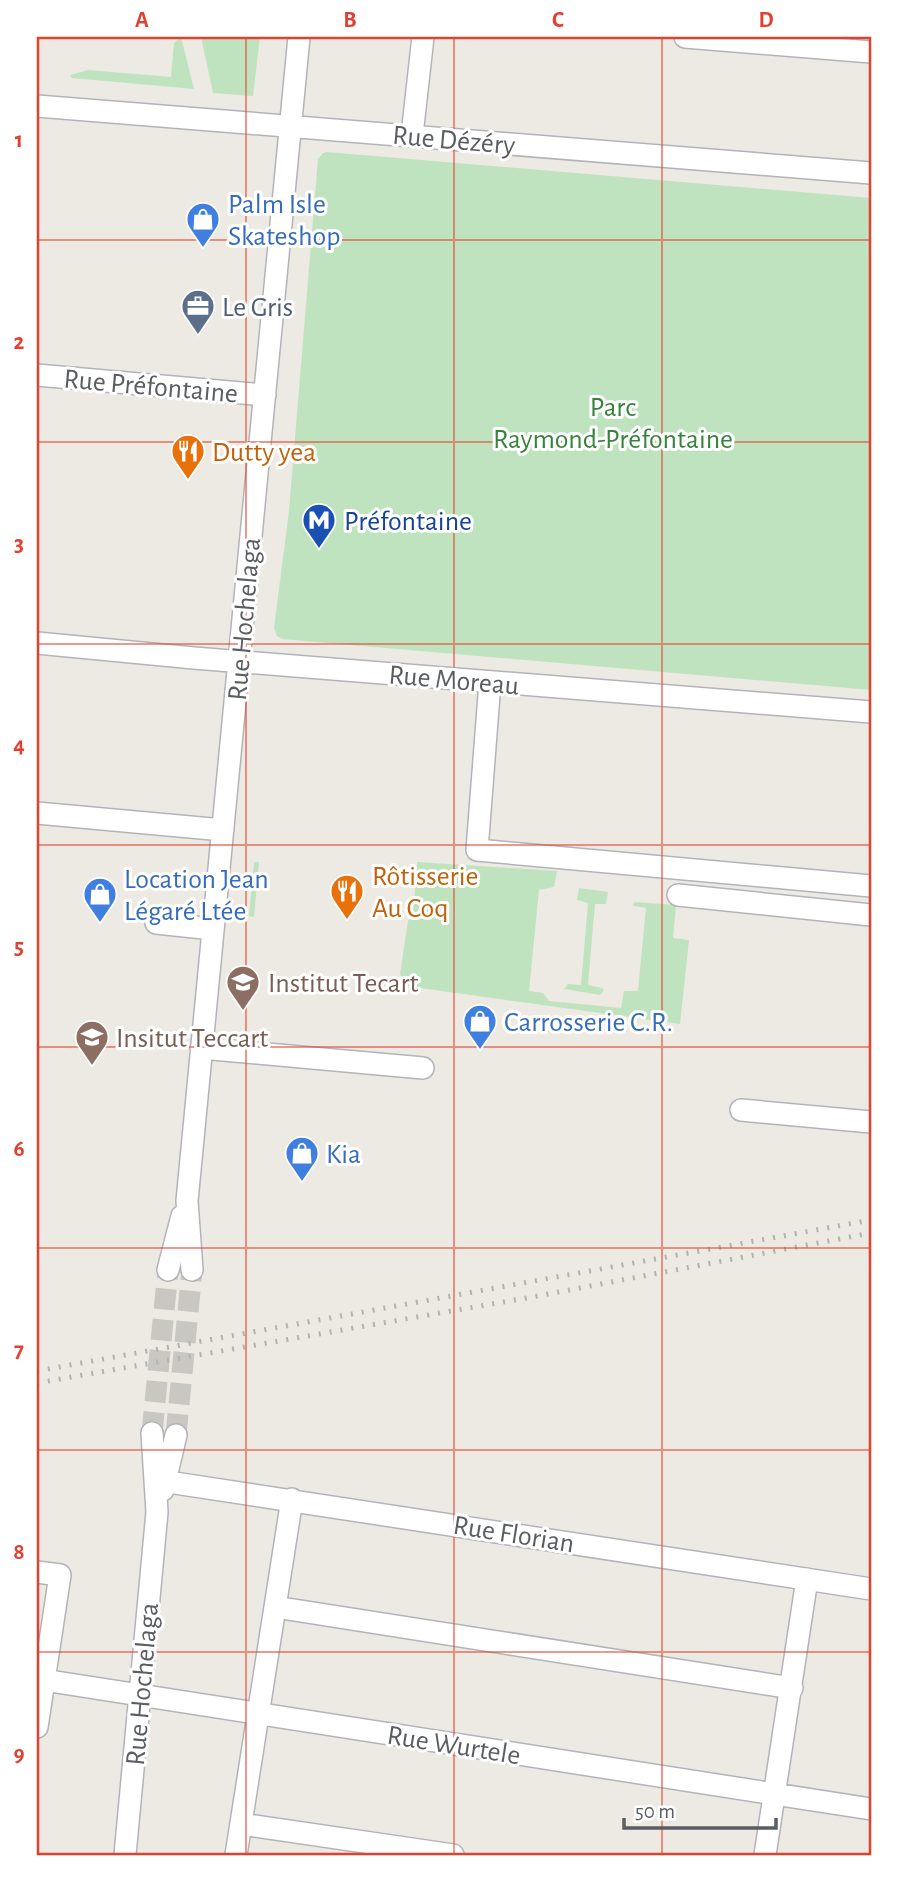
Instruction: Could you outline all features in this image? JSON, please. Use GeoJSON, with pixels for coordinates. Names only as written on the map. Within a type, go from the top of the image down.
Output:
{"type":"FeatureCollection","features":[{"type":"Feature","properties":{"kind":"street","name":"Rue Hochelaga"},"geometry":{"type":"LineString","coordinates":[[192,1269],[187,1201],[299,37]]}},
{"type":"Feature","properties":{"kind":"street"},"geometry":{"type":"LineString","coordinates":[[412,135],[423,37]]}},
{"type":"Feature","properties":{"kind":"street"},"geometry":{"type":"LineString","coordinates":[[685,37],[871,52]]}},
{"type":"Feature","properties":{"kind":"street","name":"Rue Dézéry"},"geometry":{"type":"LineString","coordinates":[[37,106],[871,173]]}},
{"type":"Feature","properties":{"kind":"street","name":"Rue Préfontaine"},"geometry":{"type":"LineString","coordinates":[[37,375],[265,395]]}},
{"type":"Feature","properties":{"kind":"street","name":"Rue Moreau"},"geometry":{"type":"LineString","coordinates":[[37,643],[871,712]]}},
{"type":"Feature","properties":{"kind":"street"},"geometry":{"type":"LineString","coordinates":[[490,682],[477,850],[871,886]]}},
{"type":"Feature","properties":{"kind":"street"},"geometry":{"type":"LineString","coordinates":[[37,813],[223,830]]}},
{"type":"Feature","properties":{"kind":"street"},"geometry":{"type":"LineString","coordinates":[[678,895],[871,915]]}},
{"type":"Feature","properties":{"kind":"street"},"geometry":{"type":"LineString","coordinates":[[156,923],[213,929]]}},
{"type":"Feature","properties":{"kind":"street"},"geometry":{"type":"LineString","coordinates":[[201,1048],[423,1068]]}},
{"type":"Feature","properties":{"kind":"street"},"geometry":{"type":"LineString","coordinates":[[741,1110],[871,1122]]}},
{"type":"Feature","properties":{"kind":"street","name":"Rue Hochelaga"},"geometry":{"type":"LineString","coordinates":[[168,1270],[187,1201]]}},
{"type":"Feature","properties":{"kind":"street","name":"Rue Hochelaga"},"geometry":{"type":"LineString","coordinates":[[152,1433],[160,1481]]}},
{"type":"Feature","properties":{"kind":"street","name":"Rue Hochelaga"},"geometry":{"type":"LineString","coordinates":[[125,1855],[160,1481],[176,1435]]}},
{"type":"Feature","properties":{"kind":"street","name":"Rue Florian"},"geometry":{"type":"LineString","coordinates":[[160,1481],[871,1589]]}},
{"type":"Feature","properties":{"kind":"street"},"geometry":{"type":"LineString","coordinates":[[236,1855],[292,1499]]}},
{"type":"Feature","properties":{"kind":"street"},"geometry":{"type":"LineString","coordinates":[[37,1572],[60,1575],[41,1680],[37,1727]]}},
{"type":"Feature","properties":{"kind":"street"},"geometry":{"type":"LineString","coordinates":[[765,1855],[807,1579]]}},
{"type":"Feature","properties":{"kind":"street"},"geometry":{"type":"LineString","coordinates":[[275,1607],[792,1688]]}},
{"type":"Feature","properties":{"kind":"street","name":"Rue Wurtele"},"geometry":{"type":"LineString","coordinates":[[41,1680],[871,1809]]}},
{"type":"Feature","properties":{"kind":"street"},"geometry":{"type":"LineString","coordinates":[[242,1824],[453,1855]]}},
{"type":"Feature","properties":{"kind":"green space"},"geometry":{"type":"Polygon","coordinates":[[[181,37],[194,89],[72,78],[70,75],[88,70],[171,77],[174,43],[181,37]]]}},
{"type":"Feature","properties":{"kind":"green space"},"geometry":{"type":"Polygon","coordinates":[[[201,37],[260,37],[253,96],[213,93],[201,37]]]}},
{"type":"Feature","properties":{"kind":"green space","name":"Parc Raymond-Préfontaine"},"geometry":{"type":"Polygon","coordinates":[[[327,152],[871,198],[871,690],[282,639],[277,636],[274,628],[289,511],[318,159],[327,152]]]}},
{"type":"Feature","properties":{"kind":"green space"},"geometry":{"type":"Polygon","coordinates":[[[254,862],[259,862],[254,917],[249,916],[254,862]]]}},
{"type":"Feature","properties":{"kind":"green space"},"geometry":{"type":"Polygon","coordinates":[[[417,862],[557,871],[554,887],[539,890],[529,991],[543,993],[549,1001],[621,1008],[624,991],[638,991],[646,908],[633,904],[676,905],[673,938],[689,940],[680,1024],[406,986],[400,974],[408,921],[413,915],[417,862]]]}},
{"type":"Feature","properties":{"kind":"green space"},"geometry":{"type":"Polygon","coordinates":[[[579,888],[608,892],[606,904],[595,904],[588,985],[602,988],[604,990],[600,995],[564,989],[568,984],[581,985],[588,903],[577,900],[579,888]]]}},
{"type":"Feature","properties":{"kind":"tunnel"},"geometry":{"type":"LineString","coordinates":[[152,1433],[168,1270]]}},
{"type":"Feature","properties":{"kind":"tunnel"},"geometry":{"type":"LineString","coordinates":[[176,1435],[192,1270]]}},
{"type":"Feature","properties":{"kind":"railway"},"geometry":{"type":"LineString","coordinates":[[37,1371],[871,1220]]}},
{"type":"Feature","properties":{"kind":"railway"},"geometry":{"type":"LineString","coordinates":[[37,1383],[532,1297],[871,1233]]}},
{"type":"Feature","properties":{"kind":"place","name":"Palm Isle Skateshop"},"geometry":{"type":"Point","coordinates":[203,249]}},
{"type":"Feature","properties":{"kind":"place","name":"Le Gris"},"geometry":{"type":"Point","coordinates":[198,336]}},
{"type":"Feature","properties":{"kind":"place","name":"Dutty yea"},"geometry":{"type":"Point","coordinates":[188,481]}},
{"type":"Feature","properties":{"kind":"place","name":"Préfontaine"},"geometry":{"type":"Point","coordinates":[319,550]}},
{"type":"Feature","properties":{"kind":"place","name":"Rôtisserie Au Coq"},"geometry":{"type":"Point","coordinates":[347,921]}},
{"type":"Feature","properties":{"kind":"place","name":"Location Jean Légaré Ltée"},"geometry":{"type":"Point","coordinates":[100,924]}},
{"type":"Feature","properties":{"kind":"place","name":"Institut Tecart"},"geometry":{"type":"Point","coordinates":[243,1012]}},
{"type":"Feature","properties":{"kind":"place","name":"Carrosserie C.R."},"geometry":{"type":"Point","coordinates":[480,1051]}},
{"type":"Feature","properties":{"kind":"place","name":"Insitut Teccart"},"geometry":{"type":"Point","coordinates":[92,1067]}},
{"type":"Feature","properties":{"kind":"place","name":"Kia"},"geometry":{"type":"Point","coordinates":[302,1183]}}]}
